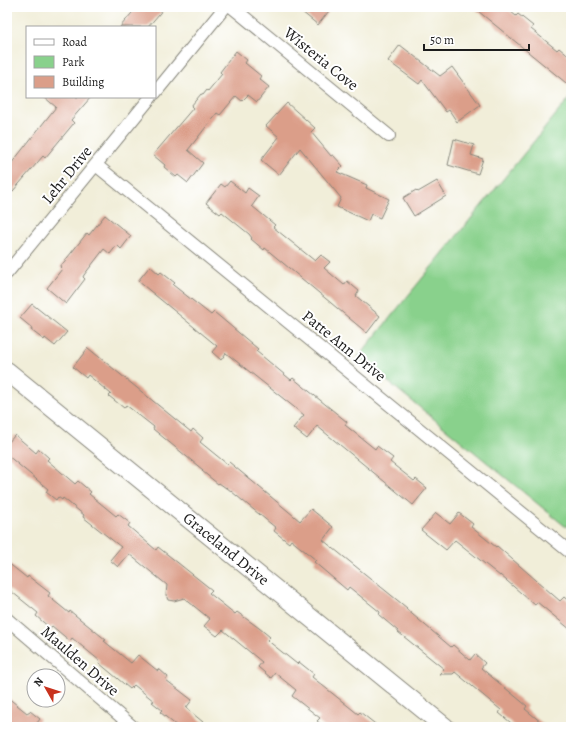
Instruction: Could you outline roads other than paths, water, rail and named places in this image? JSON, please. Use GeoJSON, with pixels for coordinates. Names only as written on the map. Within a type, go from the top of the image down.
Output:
{"type":"FeatureCollection","features":[{"type":"Feature","properties":{"kind":"street"},"geometry":{"type":"LineString","coordinates":[[156,92],[225,7]]}},
{"type":"Feature","properties":{"kind":"street","name":"Wisteria Cove"},"geometry":{"type":"LineString","coordinates":[[232,7],[390,136]]}},
{"type":"Feature","properties":{"kind":"street","name":"Lehr Drive"},"geometry":{"type":"LineString","coordinates":[[7,273],[150,98]]}},
{"type":"Feature","properties":{"kind":"street","name":"Patte Ann Drive"},"geometry":{"type":"LineString","coordinates":[[96,165],[571,553]]}},
{"type":"Feature","properties":{"kind":"street","name":"Graceland Drive"},"geometry":{"type":"LineString","coordinates":[[7,371],[444,727]]}},
{"type":"Feature","properties":{"kind":"street","name":"Maulden Drive"},"geometry":{"type":"LineString","coordinates":[[7,619],[133,727]]}}]}
